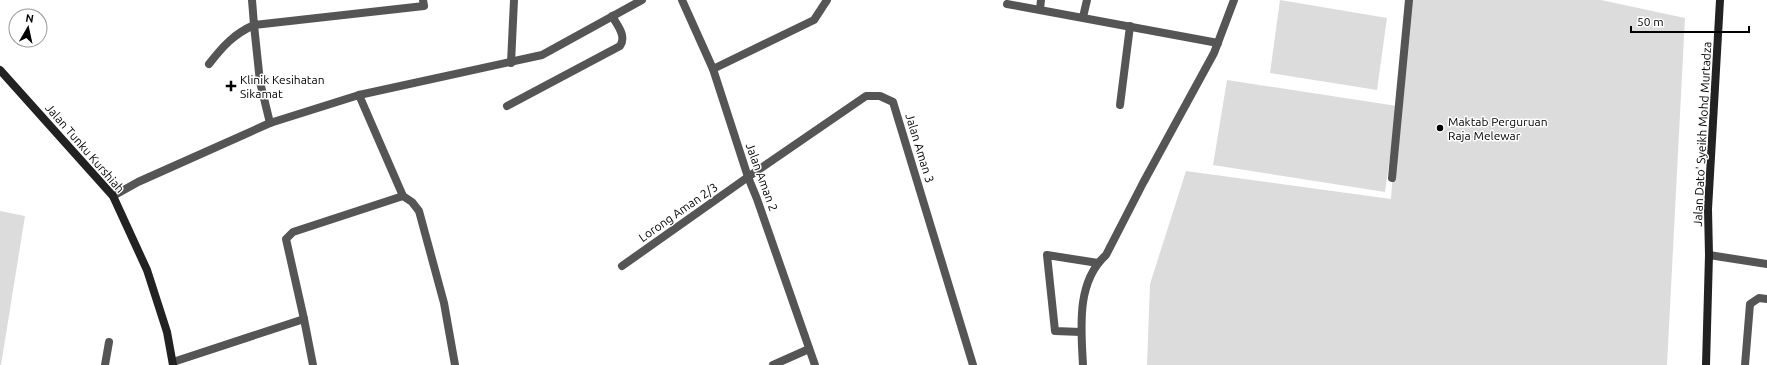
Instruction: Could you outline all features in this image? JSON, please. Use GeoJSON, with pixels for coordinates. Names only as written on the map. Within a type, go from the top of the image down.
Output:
{"type":"FeatureCollection","features":[{"type":"Feature","properties":{"kind":"main road","name":"Jalan Dato' Syeikh Mohd Murtadza"},"geometry":{"type":"LineString","coordinates":[[1706,365],[1709,255],[1708,209],[1720,0]]}},
{"type":"Feature","properties":{"kind":"main road","name":"Jalan Tunku Kurshiah"},"geometry":{"type":"LineString","coordinates":[[0,70],[113,196],[147,270],[167,332],[173,364]]}},
{"type":"Feature","properties":{"kind":"street"},"geometry":{"type":"LineString","coordinates":[[252,0],[260,82],[270,123]]}},
{"type":"Feature","properties":{"kind":"street"},"geometry":{"type":"LineString","coordinates":[[209,64],[225,43],[240,31],[254,25],[424,6],[423,0]]}},
{"type":"Feature","properties":{"kind":"street"},"geometry":{"type":"LineString","coordinates":[[511,63],[514,0]]}},
{"type":"Feature","properties":{"kind":"street"},"geometry":{"type":"LineString","coordinates":[[113,196],[138,182],[270,123],[359,95],[542,55],[642,0]]}},
{"type":"Feature","properties":{"kind":"street","name":"Jalan Aman 2"},"geometry":{"type":"LineString","coordinates":[[682,0],[713,69],[748,177],[815,365]]}},
{"type":"Feature","properties":{"kind":"street"},"geometry":{"type":"LineString","coordinates":[[713,69],[814,20],[827,0]]}},
{"type":"Feature","properties":{"kind":"street"},"geometry":{"type":"LineString","coordinates":[[1040,9],[1041,0]]}},
{"type":"Feature","properties":{"kind":"street"},"geometry":{"type":"LineString","coordinates":[[1082,17],[1087,0]]}},
{"type":"Feature","properties":{"kind":"street"},"geometry":{"type":"LineString","coordinates":[[1083,365],[1081,314],[1086,287],[1098,263],[1106,255],[1218,43],[1234,0]]}},
{"type":"Feature","properties":{"kind":"street"},"geometry":{"type":"LineString","coordinates":[[1392,178],[1409,0]]}},
{"type":"Feature","properties":{"kind":"street"},"geometry":{"type":"LineString","coordinates":[[1012,3],[1218,43]]}},
{"type":"Feature","properties":{"kind":"street"},"geometry":{"type":"LineString","coordinates":[[507,106],[620,46],[623,41],[623,36],[612,16]]}},
{"type":"Feature","properties":{"kind":"street"},"geometry":{"type":"LineString","coordinates":[[1120,105],[1130,26]]}},
{"type":"Feature","properties":{"kind":"street"},"geometry":{"type":"LineString","coordinates":[[359,95],[403,196],[412,202],[419,211],[444,303],[455,365]]}},
{"type":"Feature","properties":{"kind":"street","name":"Jalan Aman 3"},"geometry":{"type":"LineString","coordinates":[[748,177],[866,96],[880,96],[893,102],[973,365]]}},
{"type":"Feature","properties":{"kind":"street","name":"Lorong Aman 2/3"},"geometry":{"type":"LineString","coordinates":[[622,266],[748,177]]}},
{"type":"Feature","properties":{"kind":"street"},"geometry":{"type":"LineString","coordinates":[[313,365],[286,239],[292,232],[403,196]]}},
{"type":"Feature","properties":{"kind":"street"},"geometry":{"type":"LineString","coordinates":[[1081,332],[1055,331],[1047,255],[1098,263]]}},
{"type":"Feature","properties":{"kind":"street"},"geometry":{"type":"LineString","coordinates":[[1709,255],[1767,264]]}},
{"type":"Feature","properties":{"kind":"street"},"geometry":{"type":"LineString","coordinates":[[1744,365],[1750,304],[1759,298],[1767,299]]}},
{"type":"Feature","properties":{"kind":"street"},"geometry":{"type":"LineString","coordinates":[[173,364],[304,319]]}},
{"type":"Feature","properties":{"kind":"street"},"geometry":{"type":"LineString","coordinates":[[105,365],[109,342]]}},
{"type":"Feature","properties":{"kind":"street"},"geometry":{"type":"LineString","coordinates":[[773,365],[809,349]]}},
{"type":"Feature","properties":{"kind":"shaded area"},"geometry":{"type":"Polygon","coordinates":[[[1280,0],[1387,18],[1377,90],[1270,73],[1280,0]]]}},
{"type":"Feature","properties":{"kind":"shaded area","name":"Maktab Perguruan Raja Melewar"},"geometry":{"type":"Polygon","coordinates":[[[1405,0],[1601,0],[1685,18],[1667,365],[1147,365],[1150,284],[1186,171],[1391,199],[1405,0]]]}},
{"type":"Feature","properties":{"kind":"shaded area"},"geometry":{"type":"Polygon","coordinates":[[[1227,80],[1397,106],[1385,192],[1213,165],[1227,80]]]}},
{"type":"Feature","properties":{"kind":"shaded area"},"geometry":{"type":"Polygon","coordinates":[[[0,211],[25,216],[1,365],[0,365],[0,211]]]}},
{"type":"Feature","properties":{"kind":"place","name":"Klinik Kesihatan Sikamat"},"geometry":{"type":"Point","coordinates":[231,86]}},
{"type":"Feature","properties":{"kind":"place","name":"Maktab Perguruan Raja Melewar"},"geometry":{"type":"Point","coordinates":[1440,128]}}]}
